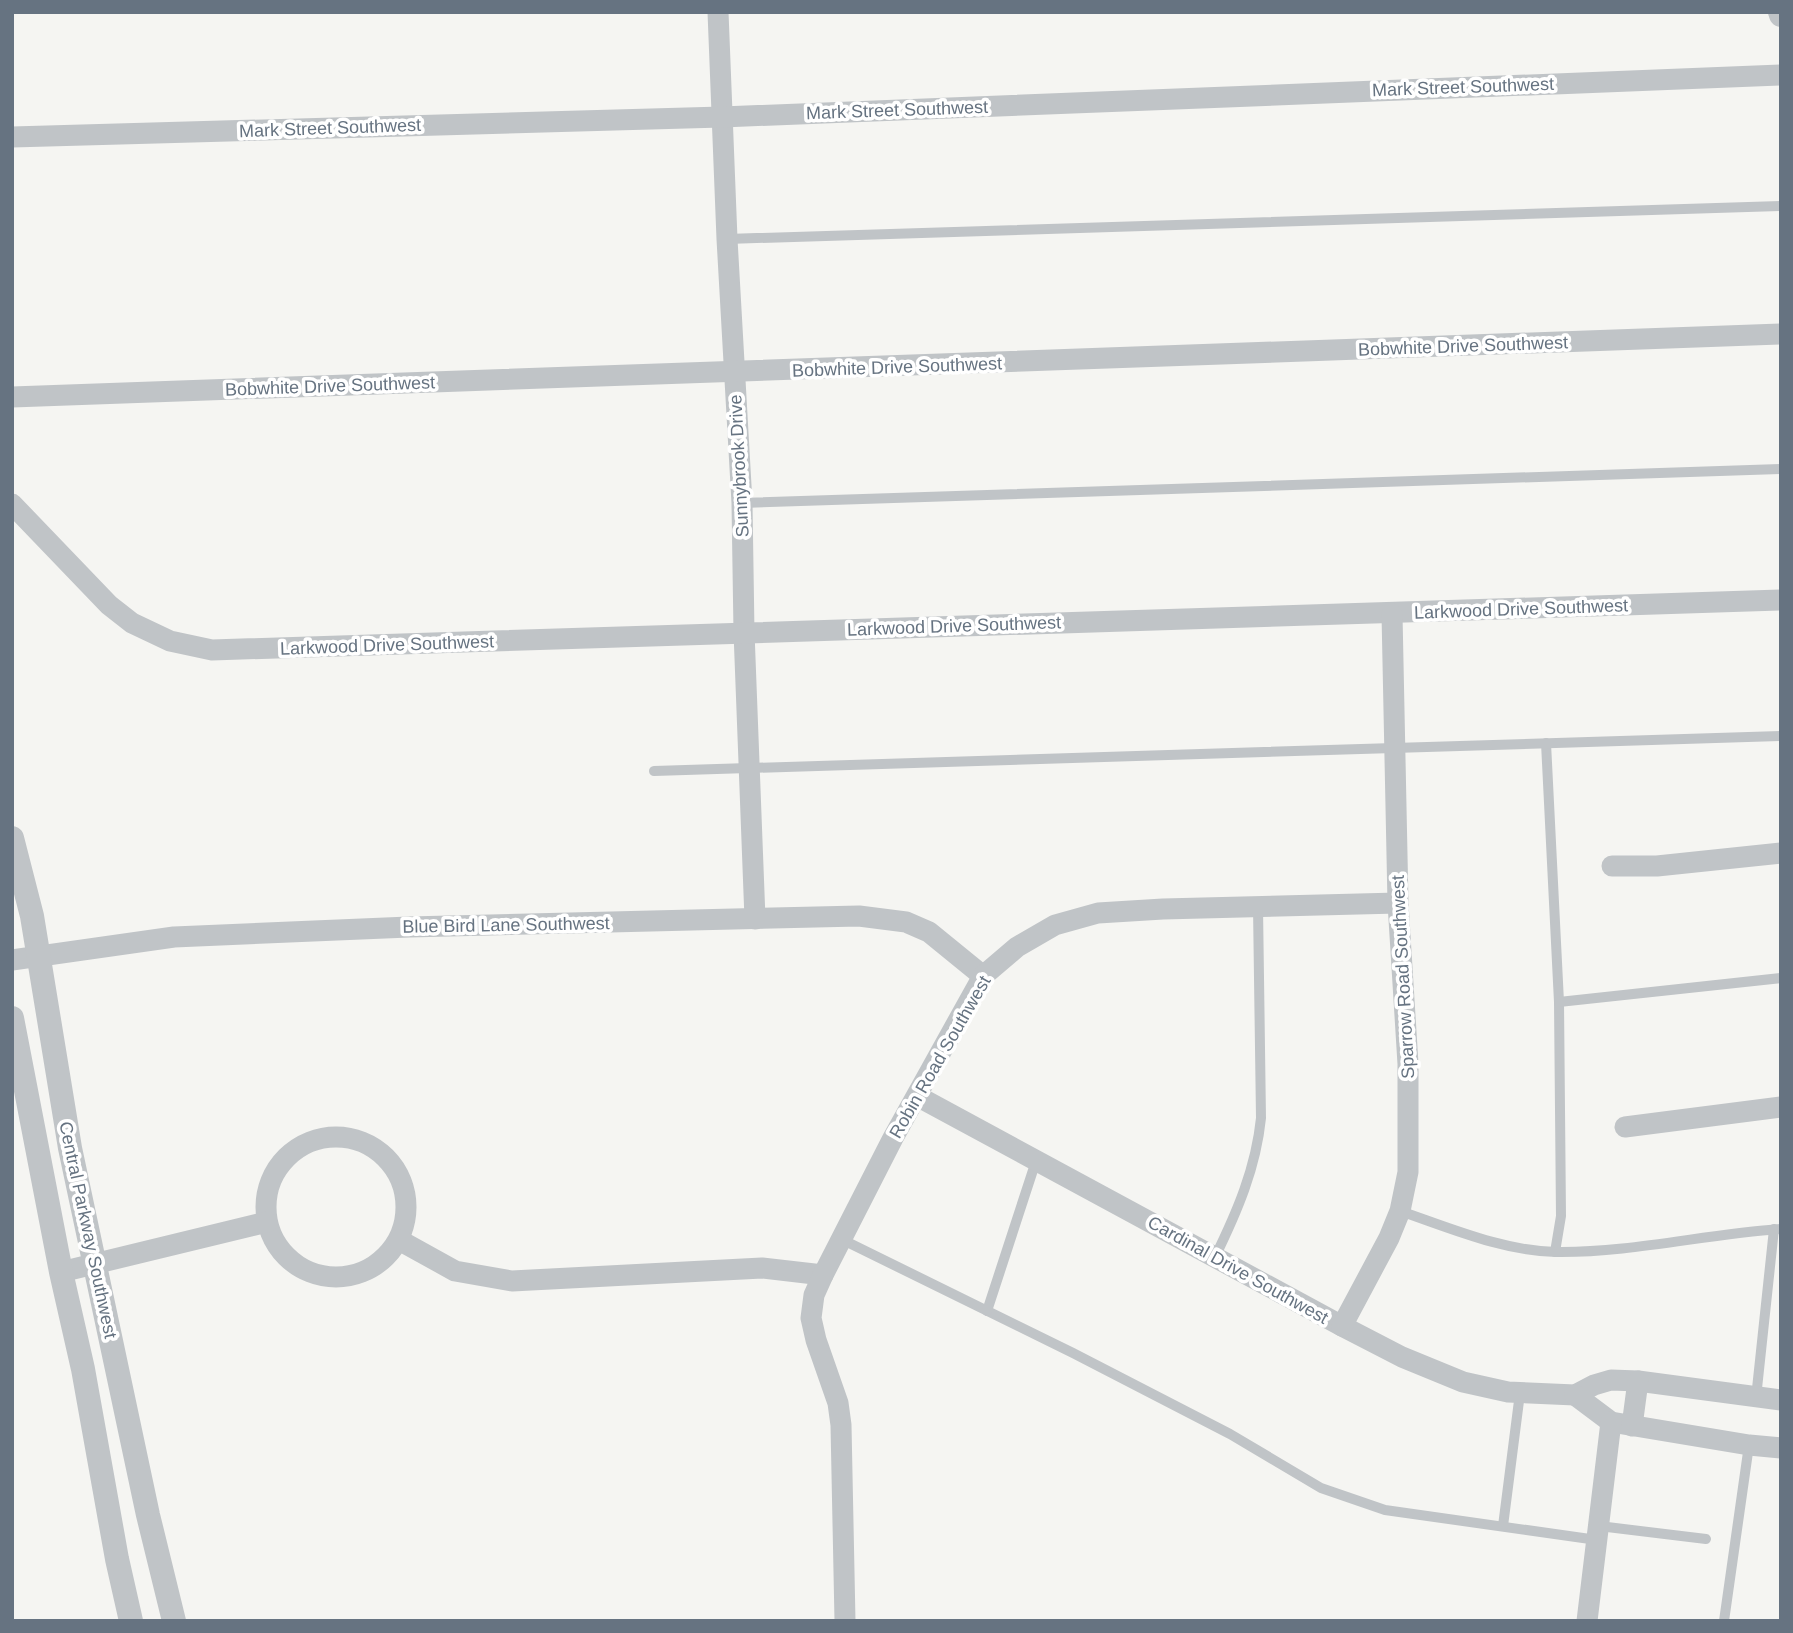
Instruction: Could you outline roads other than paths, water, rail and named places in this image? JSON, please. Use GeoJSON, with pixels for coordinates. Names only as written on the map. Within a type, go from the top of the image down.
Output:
{"type":"FeatureCollection","features":[{"type":"Feature","properties":{"kind":"street","name":"Sunnybrook Drive"},"geometry":{"type":"LineString","coordinates":[[718,12],[742,503],[755,919]]}},
{"type":"Feature","properties":{"kind":"street","name":"Mark Street Southwest"},"geometry":{"type":"LineString","coordinates":[[12,138],[722,117],[1781,75]]}},
{"type":"Feature","properties":{"kind":"street","name":"Bobwhite Drive Southwest"},"geometry":{"type":"LineString","coordinates":[[12,397],[1781,334]]}},
{"type":"Feature","properties":{"kind":"street","name":"Larkwood Drive Southwest"},"geometry":{"type":"LineString","coordinates":[[12,504],[109,605],[132,623],[170,641],[212,650],[1781,600]]}},
{"type":"Feature","properties":{"kind":"street","name":"Sparrow Road Southwest"},"geometry":{"type":"LineString","coordinates":[[1342,1326],[1389,1238],[1400,1211],[1408,1172],[1408,1064],[1398,903],[1392,614]]}},
{"type":"Feature","properties":{"kind":"street","name":"Central Parkway Southwest"},"geometry":{"type":"LineString","coordinates":[[12,838],[32,916],[70,1148],[148,1515],[174,1621]]}},
{"type":"Feature","properties":{"kind":"street"},"geometry":{"type":"LineString","coordinates":[[1612,866],[1657,866],[1781,853]]}},
{"type":"Feature","properties":{"kind":"street","name":"Robin Road Southwest"},"geometry":{"type":"LineString","coordinates":[[845,1621],[841,1425],[832,1382],[816,1340],[811,1318],[814,1295],[841,1239],[983,976],[1017,947],[1055,925],[1098,913],[1398,903]]}},
{"type":"Feature","properties":{"kind":"street","name":"Blue Bird Lane Southwest"},"geometry":{"type":"LineString","coordinates":[[12,960],[174,937],[409,927],[859,916],[906,922],[929,932],[983,976]]}},
{"type":"Feature","properties":{"kind":"street","name":"Central Parkway Southwest"},"geometry":{"type":"LineString","coordinates":[[12,1018],[131,1621]]}},
{"type":"Feature","properties":{"kind":"street","name":"Cardinal Drive Southwest"},"geometry":{"type":"LineString","coordinates":[[918,1096],[1342,1326],[1402,1357],[1463,1382],[1520,1393],[1575,1395],[1611,1380],[1638,1381],[1781,1401]]}},
{"type":"Feature","properties":{"kind":"street"},"geometry":{"type":"LineString","coordinates":[[1625,1127],[1781,1107]]}},
{"type":"Feature","properties":{"kind":"street"},"geometry":{"type":"LineString","coordinates":[[334,1136],[359,1139],[380,1151],[396,1170],[405,1192],[406,1217],[398,1240],[385,1258],[368,1270],[347,1277],[325,1277],[304,1270],[286,1258],[273,1240],[267,1222],[265,1195],[274,1172],[289,1153],[310,1140],[334,1136]]}},
{"type":"Feature","properties":{"kind":"street"},"geometry":{"type":"LineString","coordinates":[[61,1272],[267,1222]]}},
{"type":"Feature","properties":{"kind":"street"},"geometry":{"type":"LineString","coordinates":[[398,1240],[455,1271],[512,1281],[762,1268],[822,1275]]}},
{"type":"Feature","properties":{"kind":"street"},"geometry":{"type":"LineString","coordinates":[[1587,1621],[1598,1533],[1621,1424],[1638,1381]]}},
{"type":"Feature","properties":{"kind":"street"},"geometry":{"type":"LineString","coordinates":[[1575,1395],[1621,1424],[1781,1448]]}},
{"type":"Feature","properties":{"kind":"lane"},"geometry":{"type":"LineString","coordinates":[[727,239],[1781,206]]}},
{"type":"Feature","properties":{"kind":"lane"},"geometry":{"type":"LineString","coordinates":[[742,503],[1781,469]]}},
{"type":"Feature","properties":{"kind":"lane"},"geometry":{"type":"LineString","coordinates":[[654,771],[1781,736]]}},
{"type":"Feature","properties":{"kind":"lane"},"geometry":{"type":"LineString","coordinates":[[1546,743],[1559,1002],[1560,1216],[1555,1252]]}},
{"type":"Feature","properties":{"kind":"lane"},"geometry":{"type":"LineString","coordinates":[[1215,1257],[1242,1197],[1258,1144],[1261,1118],[1258,906]]}},
{"type":"Feature","properties":{"kind":"lane"},"geometry":{"type":"LineString","coordinates":[[1559,1002],[1781,978]]}},
{"type":"Feature","properties":{"kind":"lane"},"geometry":{"type":"LineString","coordinates":[[987,1311],[1036,1161]]}},
{"type":"Feature","properties":{"kind":"lane"},"geometry":{"type":"LineString","coordinates":[[1400,1211],[1486,1240],[1555,1252],[1778,1229],[1756,1398]]}},
{"type":"Feature","properties":{"kind":"lane"},"geometry":{"type":"LineString","coordinates":[[841,1239],[1230,1434],[1321,1488],[1385,1510],[1503,1526],[1706,1539]]}},
{"type":"Feature","properties":{"kind":"lane"},"geometry":{"type":"LineString","coordinates":[[1503,1526],[1520,1393]]}},
{"type":"Feature","properties":{"kind":"lane"},"geometry":{"type":"LineString","coordinates":[[1724,1621],[1749,1445]]}}]}
